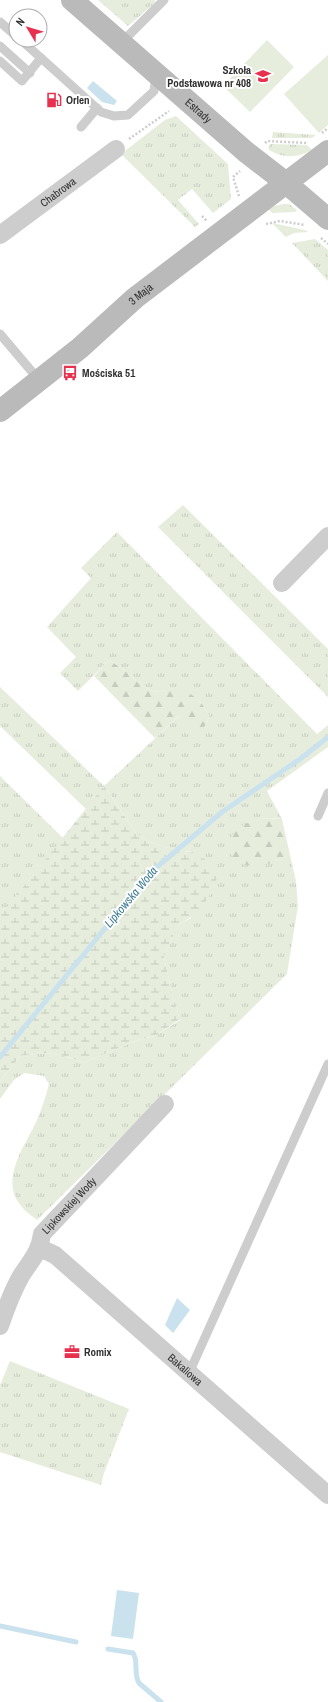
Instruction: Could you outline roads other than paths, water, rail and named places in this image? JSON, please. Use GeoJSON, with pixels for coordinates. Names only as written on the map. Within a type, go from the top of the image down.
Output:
{"type":"FeatureCollection","features":[{"type":"Feature","properties":{"kind":"main road","name":"Estrady"},"geometry":{"type":"LineString","coordinates":[[72,0],[122,42],[246,152],[286,183],[328,219]]}},
{"type":"Feature","properties":{"kind":"main road","name":"3 Maja"},"geometry":{"type":"LineString","coordinates":[[0,411],[80,348],[135,298],[286,183],[319,147]]}},
{"type":"Feature","properties":{"kind":"street","name":"Chabrowa"},"geometry":{"type":"LineString","coordinates":[[0,235],[116,149]]}},
{"type":"Feature","properties":{"kind":"street"},"geometry":{"type":"LineString","coordinates":[[282,583],[328,536]]}},
{"type":"Feature","properties":{"kind":"street","name":"Lipkowskiej Wody"},"geometry":{"type":"LineString","coordinates":[[0,1326],[8,1302],[21,1276],[40,1248],[42,1234],[165,1104]]}},
{"type":"Feature","properties":{"kind":"street","name":"Bakaliowa"},"geometry":{"type":"LineString","coordinates":[[40,1248],[55,1255],[328,1495]]}},
{"type":"Feature","properties":{"kind":"lane"},"geometry":{"type":"LineString","coordinates":[[122,42],[164,0]]}},
{"type":"Feature","properties":{"kind":"lane"},"geometry":{"type":"LineString","coordinates":[[0,22],[8,29]]}},
{"type":"Feature","properties":{"kind":"lane"},"geometry":{"type":"LineString","coordinates":[[0,46],[30,73]]}},
{"type":"Feature","properties":{"kind":"lane"},"geometry":{"type":"LineString","coordinates":[[30,48],[97,108],[102,112],[114,116],[128,115],[154,91],[156,72]]}},
{"type":"Feature","properties":{"kind":"lane"},"geometry":{"type":"LineString","coordinates":[[0,61],[22,81],[41,58]]}},
{"type":"Feature","properties":{"kind":"lane"},"geometry":{"type":"LineString","coordinates":[[80,127],[97,108]]}},
{"type":"Feature","properties":{"kind":"lane"},"geometry":{"type":"LineString","coordinates":[[0,334],[39,380]]}},
{"type":"Feature","properties":{"kind":"lane"},"geometry":{"type":"LineString","coordinates":[[318,816],[328,793]]}},
{"type":"Feature","properties":{"kind":"lane"},"geometry":{"type":"LineString","coordinates":[[189,1373],[328,1064]]}},
{"type":"Feature","properties":{"kind":"water"},"geometry":{"type":"Polygon","coordinates":[[[93,81],[117,101],[114,105],[102,102],[87,88],[93,81]]]}},
{"type":"Feature","properties":{"kind":"water"},"geometry":{"type":"Polygon","coordinates":[[[177,1298],[190,1310],[173,1333],[165,1325],[177,1298]]]}},
{"type":"Feature","properties":{"kind":"water"},"geometry":{"type":"Polygon","coordinates":[[[117,1590],[139,1593],[133,1639],[111,1636],[117,1590]]]}},
{"type":"Feature","properties":{"kind":"waterway","name":"Lipkowska Woda"},"geometry":{"type":"LineString","coordinates":[[0,1057],[151,872],[222,812],[300,759],[328,737]]}},
{"type":"Feature","properties":{"kind":"waterway"},"geometry":{"type":"LineString","coordinates":[[0,1626],[76,1642]]}},
{"type":"Feature","properties":{"kind":"waterway"},"geometry":{"type":"LineString","coordinates":[[108,1649],[133,1653],[136,1660],[136,1675],[139,1683],[161,1702]]}},
{"type":"Feature","properties":{"kind":"place","name":"Szkoła Podstawowa nr 408"},"geometry":{"type":"Point","coordinates":[263,76]}},
{"type":"Feature","properties":{"kind":"place","name":"Orlen"},"geometry":{"type":"Point","coordinates":[54,100]}},
{"type":"Feature","properties":{"kind":"place","name":"Mościska 51"},"geometry":{"type":"Point","coordinates":[70,373]}},
{"type":"Feature","properties":{"kind":"place","name":"Romix"},"geometry":{"type":"Point","coordinates":[72,1352]}}]}
